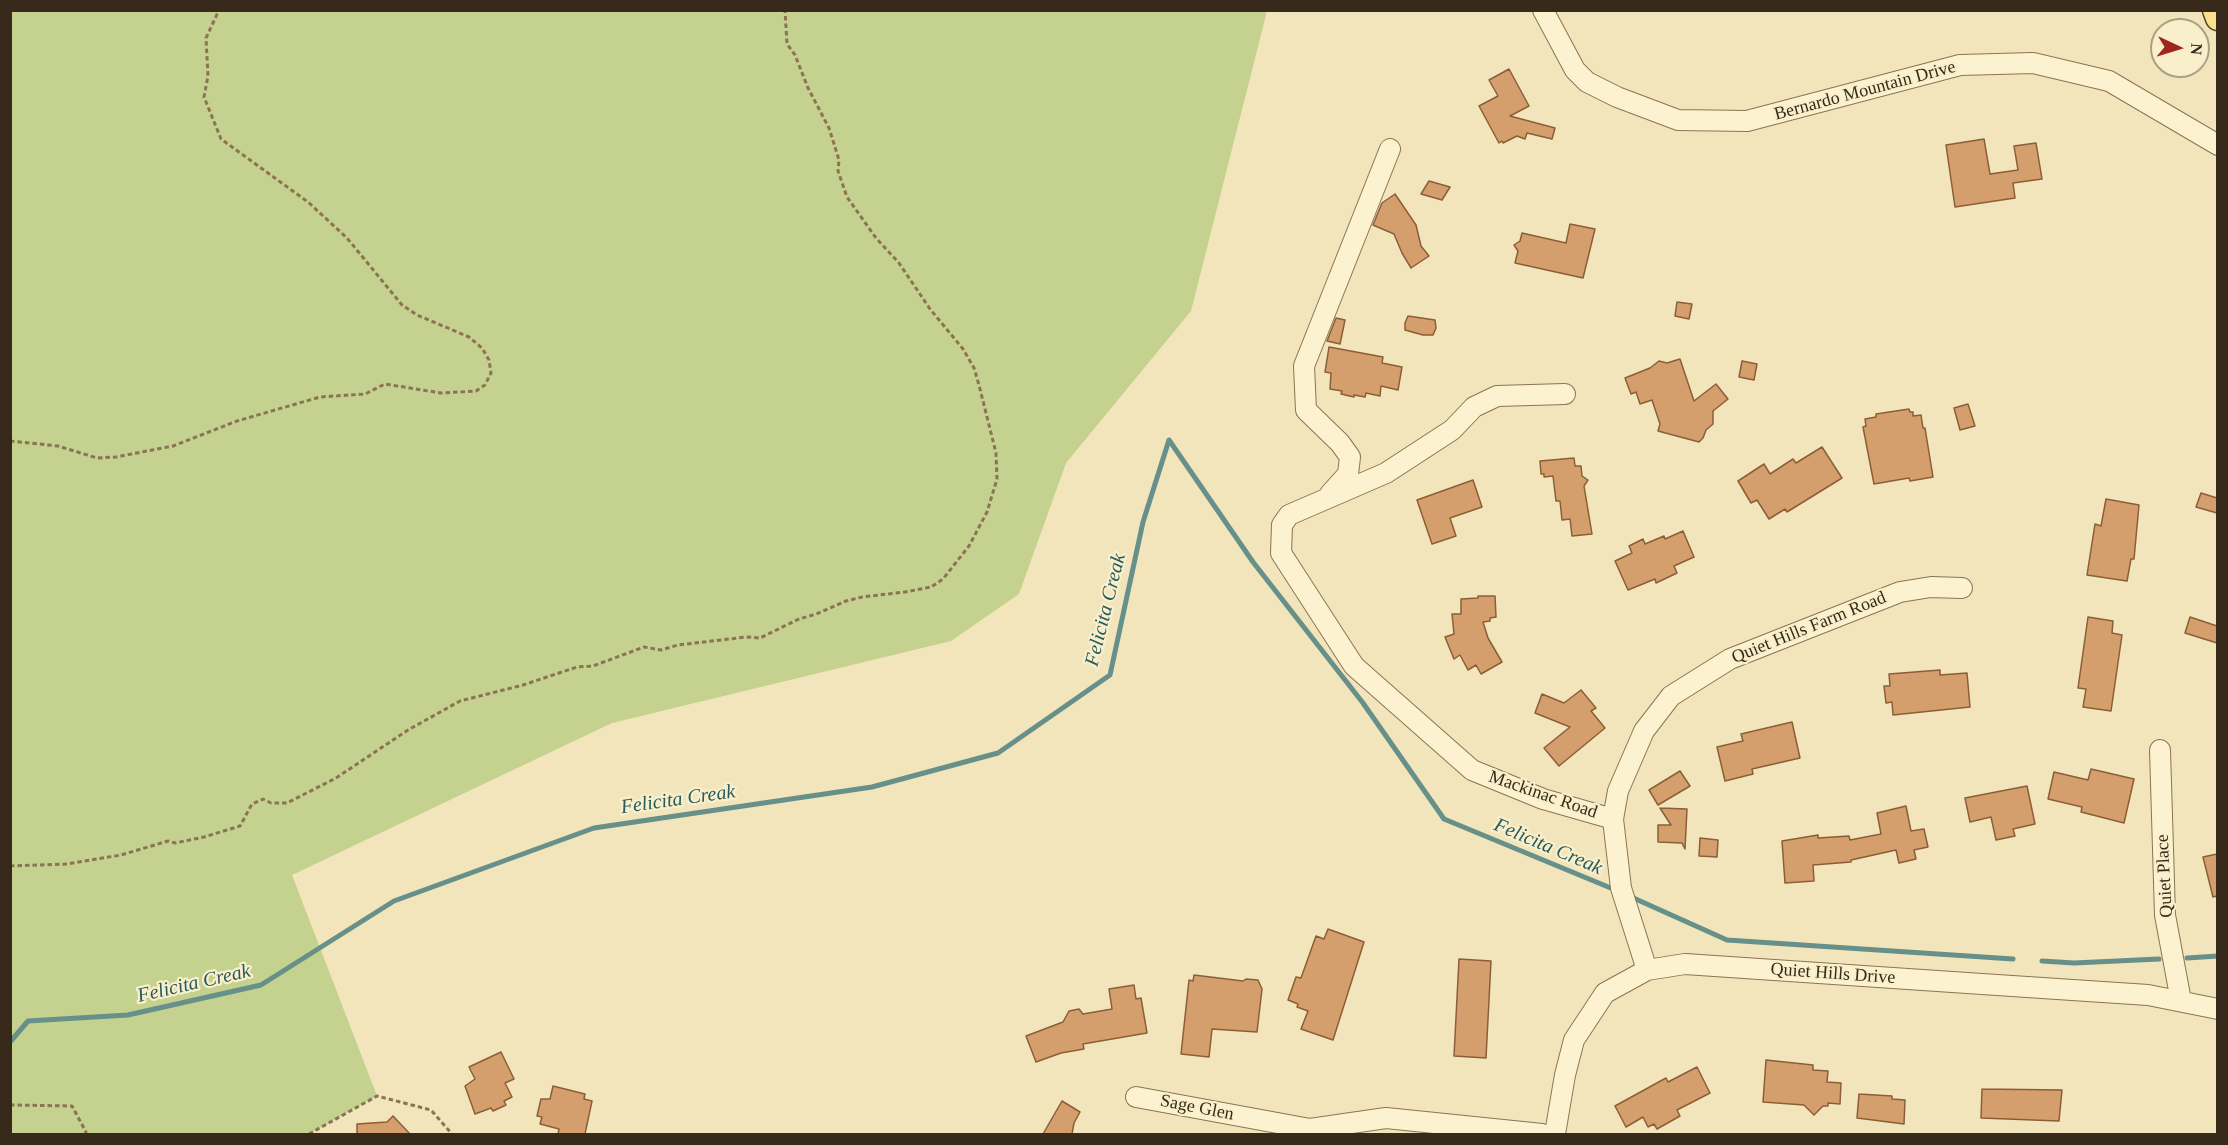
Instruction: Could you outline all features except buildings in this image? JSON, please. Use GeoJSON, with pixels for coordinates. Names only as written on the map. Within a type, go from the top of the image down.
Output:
{"type":"FeatureCollection","features":[{"type":"Feature","properties":{"kind":"main road"},"geometry":{"type":"LineString","coordinates":[[2215,10],[2217,18]]}},
{"type":"Feature","properties":{"kind":"street","name":"Bernardo Mountain Drive"},"geometry":{"type":"LineString","coordinates":[[1543,10],[1575,70],[1587,82],[1640,107],[1678,120],[1748,121],[1960,65],[2033,63],[2109,81],[2217,146]]}},
{"type":"Feature","properties":{"kind":"street"},"geometry":{"type":"LineString","coordinates":[[1326,498],[1348,474],[1350,457],[1340,443],[1306,410],[1304,366],[1390,148]]}},
{"type":"Feature","properties":{"kind":"street","name":"Mackinac Road"},"geometry":{"type":"LineString","coordinates":[[1565,394],[1497,396],[1474,407],[1452,430],[1386,473],[1289,515],[1282,525],[1281,553],[1354,666],[1472,770],[1543,799],[1613,819]]}},
{"type":"Feature","properties":{"kind":"street","name":"Quiet Hills Farm Road"},"geometry":{"type":"LineString","coordinates":[[1647,970],[1621,888],[1613,819],[1618,791],[1644,731],[1671,696],[1730,659],[1900,592],[1931,587],[1962,588]]}},
{"type":"Feature","properties":{"kind":"street","name":"Quiet Place"},"geometry":{"type":"LineString","coordinates":[[2160,750],[2165,915],[2181,1001]]}},
{"type":"Feature","properties":{"kind":"street","name":"Quiet Hills Drive"},"geometry":{"type":"LineString","coordinates":[[1555,1134],[1565,1075],[1574,1040],[1605,993],[1647,970],[1685,964],[2148,995],[2217,1009]]}},
{"type":"Feature","properties":{"kind":"street","name":"Sage Glen"},"geometry":{"type":"LineString","coordinates":[[1136,1097],[1310,1129],[1386,1119],[1542,1134]]}},
{"type":"Feature","properties":{"kind":"path"},"geometry":{"type":"LineString","coordinates":[[10,441],[58,446],[97,458],[116,457],[173,446],[237,421],[320,397],[365,394],[385,384],[441,393],[476,391],[486,385],[491,373],[489,360],[482,348],[470,337],[417,315],[402,305],[347,238],[308,202],[221,139],[204,97],[208,76],[206,39],[219,10]]}},
{"type":"Feature","properties":{"kind":"path"},"geometry":{"type":"LineString","coordinates":[[10,866],[68,864],[121,855],[168,841],[175,843],[204,837],[240,826],[252,804],[263,800],[271,803],[287,803],[336,778],[408,730],[460,701],[523,685],[577,667],[593,666],[644,647],[661,650],[678,645],[746,637],[760,638],[846,601],[931,587],[943,579],[969,546],[987,512],[997,479],[996,453],[979,385],[974,369],[963,349],[930,309],[899,262],[876,238],[847,197],[838,171],[838,160],[829,128],[787,44],[785,10]]}},
{"type":"Feature","properties":{"kind":"path"},"geometry":{"type":"LineString","coordinates":[[309,1134],[377,1096],[431,1110],[452,1134]]}},
{"type":"Feature","properties":{"kind":"path"},"geometry":{"type":"LineString","coordinates":[[10,1105],[72,1106],[85,1134]]}},
{"type":"Feature","properties":{"kind":"green space"},"geometry":{"type":"Polygon","coordinates":[[[10,11],[1267,11],[1191,311],[1066,463],[1019,594],[951,641],[612,723],[292,875],[377,1096],[309,1134],[11,1134],[10,11]]]}},
{"type":"Feature","properties":{"kind":"waterway","name":"Felicita Creak"},"geometry":{"type":"LineString","coordinates":[[10,1042],[28,1021],[128,1015],[261,985],[394,901],[594,828],[872,787],[998,753],[1110,675],[1143,522],[1169,440],[1253,562],[1363,703],[1444,819],[1618,891]]}},
{"type":"Feature","properties":{"kind":"waterway","name":"Felicita Creak"},"geometry":{"type":"LineString","coordinates":[[1629,896],[1727,940],[2013,959]]}},
{"type":"Feature","properties":{"kind":"waterway","name":"Felicita Creak"},"geometry":{"type":"LineString","coordinates":[[2187,958],[2218,956]]}},
{"type":"Feature","properties":{"kind":"waterway","name":"Felicita Creak"},"geometry":{"type":"LineString","coordinates":[[2042,961],[2074,963],[2159,959]]}}]}
